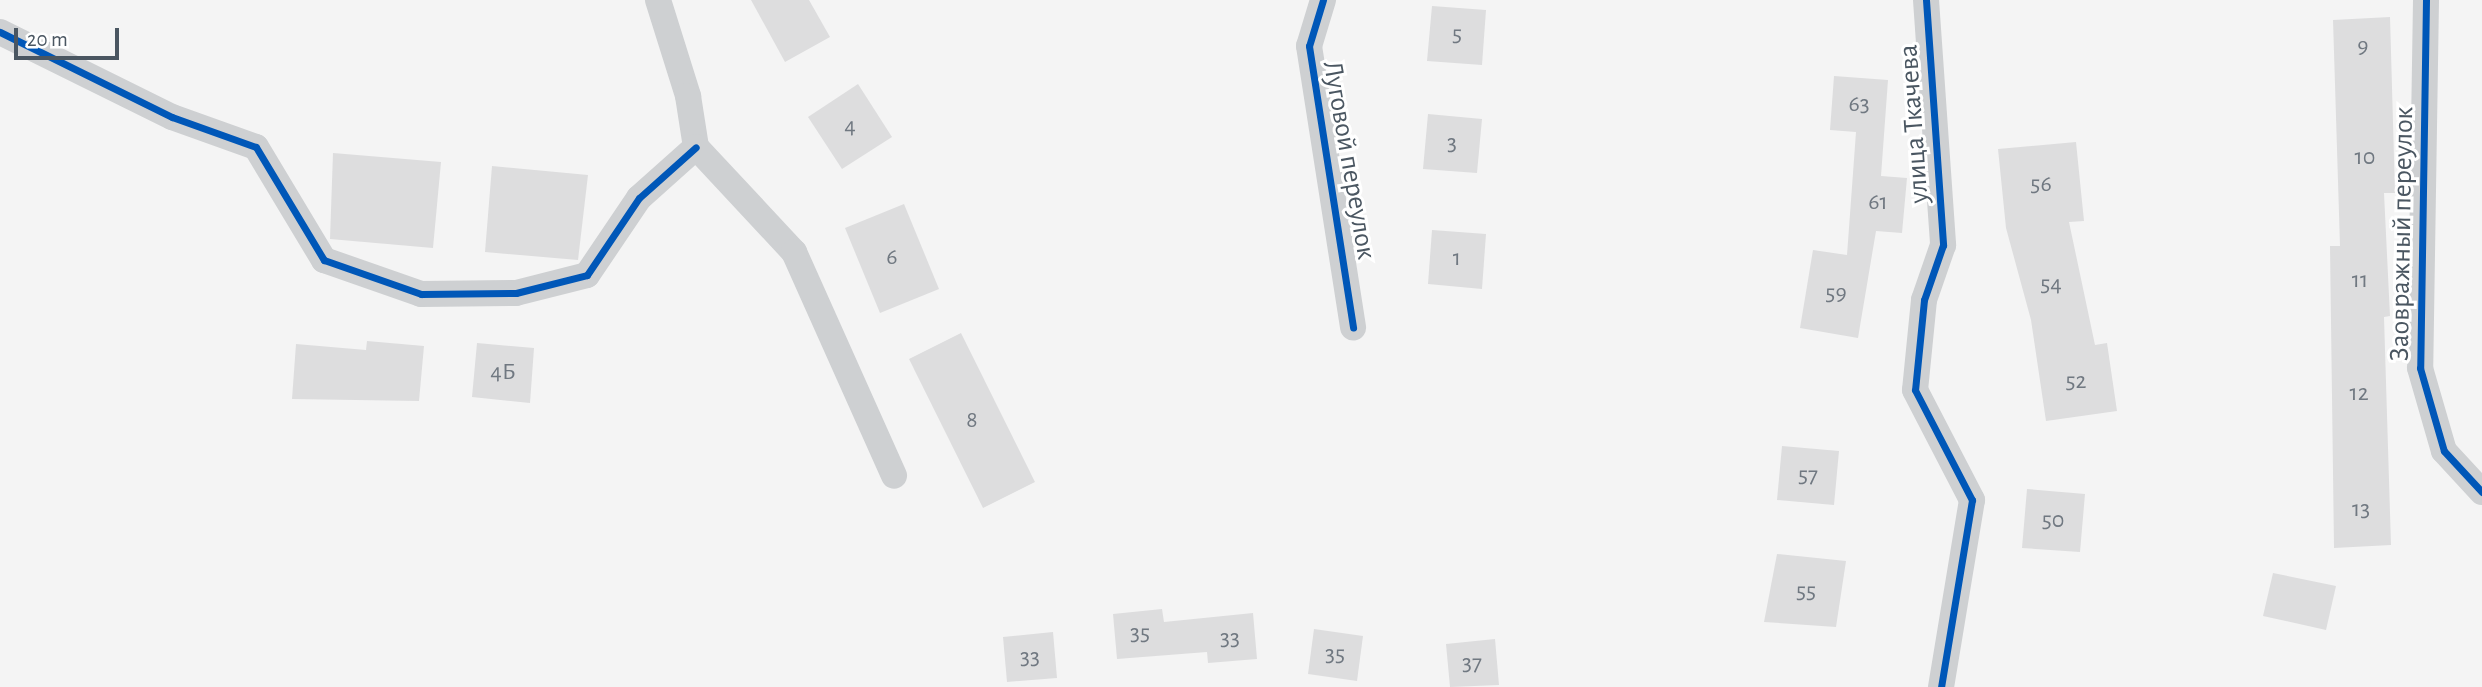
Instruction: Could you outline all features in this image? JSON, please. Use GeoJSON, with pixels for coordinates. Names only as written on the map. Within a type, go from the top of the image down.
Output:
{"type":"FeatureCollection","features":[{"type":"Feature","properties":{"kind":"street"},"geometry":{"type":"LineString","coordinates":[[658,0],[688,96],[696,147],[794,252],[894,476]]}},
{"type":"Feature","properties":{"kind":"street","name":"Луговой переулок"},"geometry":{"type":"LineString","coordinates":[[1323,0],[1309,46],[1353,328]]}},
{"type":"Feature","properties":{"kind":"street","name":"улица Ткачева"},"geometry":{"type":"LineString","coordinates":[[1926,0],[1943,245],[1924,300],[1915,390],[1972,500],[1941,687]]}},
{"type":"Feature","properties":{"kind":"street","name":"Заовражный переулок"},"geometry":{"type":"LineString","coordinates":[[2426,0],[2420,369],[2444,451],[2482,492]]}},
{"type":"Feature","properties":{"kind":"street"},"geometry":{"type":"LineString","coordinates":[[0,32],[172,117],[256,147],[324,260],[421,294],[516,293],[587,275],[639,198],[696,147]]}},
{"type":"Feature","properties":{"kind":"building"},"geometry":{"type":"Polygon","coordinates":[[[751,0],[809,0],[830,37],[785,62],[751,0]]]}},
{"type":"Feature","properties":{"kind":"building"},"geometry":{"type":"Polygon","coordinates":[[[1432,6],[1486,10],[1482,65],[1427,61],[1432,6]]]}},
{"type":"Feature","properties":{"kind":"building"},"geometry":{"type":"Polygon","coordinates":[[[2390,17],[2395,193],[2384,193],[2390,316],[2384,317],[2391,545],[2334,548],[2330,246],[2340,246],[2333,20],[2390,17]]]}},
{"type":"Feature","properties":{"kind":"building"},"geometry":{"type":"Polygon","coordinates":[[[1834,76],[1888,80],[1881,176],[1907,178],[1902,233],[1876,231],[1858,338],[1800,328],[1813,250],[1847,255],[1856,132],[1830,130],[1834,76]]]}},
{"type":"Feature","properties":{"kind":"building"},"geometry":{"type":"Polygon","coordinates":[[[858,84],[892,137],[842,169],[808,117],[858,84]]]}},
{"type":"Feature","properties":{"kind":"building"},"geometry":{"type":"Polygon","coordinates":[[[1428,114],[1482,119],[1477,173],[1423,169],[1428,114]]]}},
{"type":"Feature","properties":{"kind":"building"},"geometry":{"type":"Polygon","coordinates":[[[2076,142],[2084,221],[2069,222],[2095,345],[2107,343],[2117,411],[2046,421],[2031,320],[2006,228],[1998,149],[2076,142]]]}},
{"type":"Feature","properties":{"kind":"building"},"geometry":{"type":"Polygon","coordinates":[[[333,153],[441,162],[433,248],[330,239],[333,153]]]}},
{"type":"Feature","properties":{"kind":"building"},"geometry":{"type":"Polygon","coordinates":[[[492,166],[588,175],[578,260],[485,252],[492,166]]]}},
{"type":"Feature","properties":{"kind":"building"},"geometry":{"type":"Polygon","coordinates":[[[904,204],[939,289],[880,313],[845,228],[904,204]]]}},
{"type":"Feature","properties":{"kind":"building"},"geometry":{"type":"Polygon","coordinates":[[[1432,230],[1486,234],[1482,289],[1428,284],[1432,230]]]}},
{"type":"Feature","properties":{"kind":"building"},"geometry":{"type":"Polygon","coordinates":[[[961,333],[1035,482],[983,508],[909,359],[961,333]]]}},
{"type":"Feature","properties":{"kind":"building"},"geometry":{"type":"Polygon","coordinates":[[[367,341],[424,346],[419,401],[292,399],[296,344],[366,350],[367,341]]]}},
{"type":"Feature","properties":{"kind":"building"},"geometry":{"type":"Polygon","coordinates":[[[477,343],[534,348],[530,403],[472,397],[477,343]]]}},
{"type":"Feature","properties":{"kind":"building"},"geometry":{"type":"Polygon","coordinates":[[[1782,446],[1839,451],[1834,505],[1777,500],[1782,446]]]}},
{"type":"Feature","properties":{"kind":"building"},"geometry":{"type":"Polygon","coordinates":[[[2027,489],[2085,494],[2080,552],[2022,548],[2027,489]]]}},
{"type":"Feature","properties":{"kind":"building"},"geometry":{"type":"Polygon","coordinates":[[[1777,554],[1846,561],[1836,627],[1764,622],[1777,554]]]}},
{"type":"Feature","properties":{"kind":"building"},"geometry":{"type":"Polygon","coordinates":[[[2273,573],[2336,586],[2326,630],[2263,616],[2273,573]]]}},
{"type":"Feature","properties":{"kind":"building"},"geometry":{"type":"Polygon","coordinates":[[[1162,609],[1164,622],[1253,613],[1257,659],[1208,663],[1207,652],[1117,659],[1113,614],[1162,609]]]}},
{"type":"Feature","properties":{"kind":"building"},"geometry":{"type":"Polygon","coordinates":[[[1314,629],[1363,636],[1357,681],[1308,674],[1314,629]]]}},
{"type":"Feature","properties":{"kind":"building"},"geometry":{"type":"Polygon","coordinates":[[[1053,632],[1057,678],[1007,682],[1003,637],[1053,632]]]}},
{"type":"Feature","properties":{"kind":"building"},"geometry":{"type":"Polygon","coordinates":[[[1495,639],[1499,685],[1450,687],[1446,644],[1495,639]]]}},
{"type":"Feature","properties":{"kind":"cycle path"},"geometry":{"type":"LineString","coordinates":[[1323,0],[1309,46],[1353,328]]}},
{"type":"Feature","properties":{"kind":"cycle path"},"geometry":{"type":"LineString","coordinates":[[1926,0],[1943,245],[1924,300],[1915,390],[1972,500],[1941,687]]}},
{"type":"Feature","properties":{"kind":"cycle path"},"geometry":{"type":"LineString","coordinates":[[2426,0],[2420,368],[2444,451],[2482,492]]}},
{"type":"Feature","properties":{"kind":"cycle path"},"geometry":{"type":"LineString","coordinates":[[0,32],[172,117],[256,147],[324,260],[421,294],[516,293],[587,275],[639,198],[696,147]]}}]}
